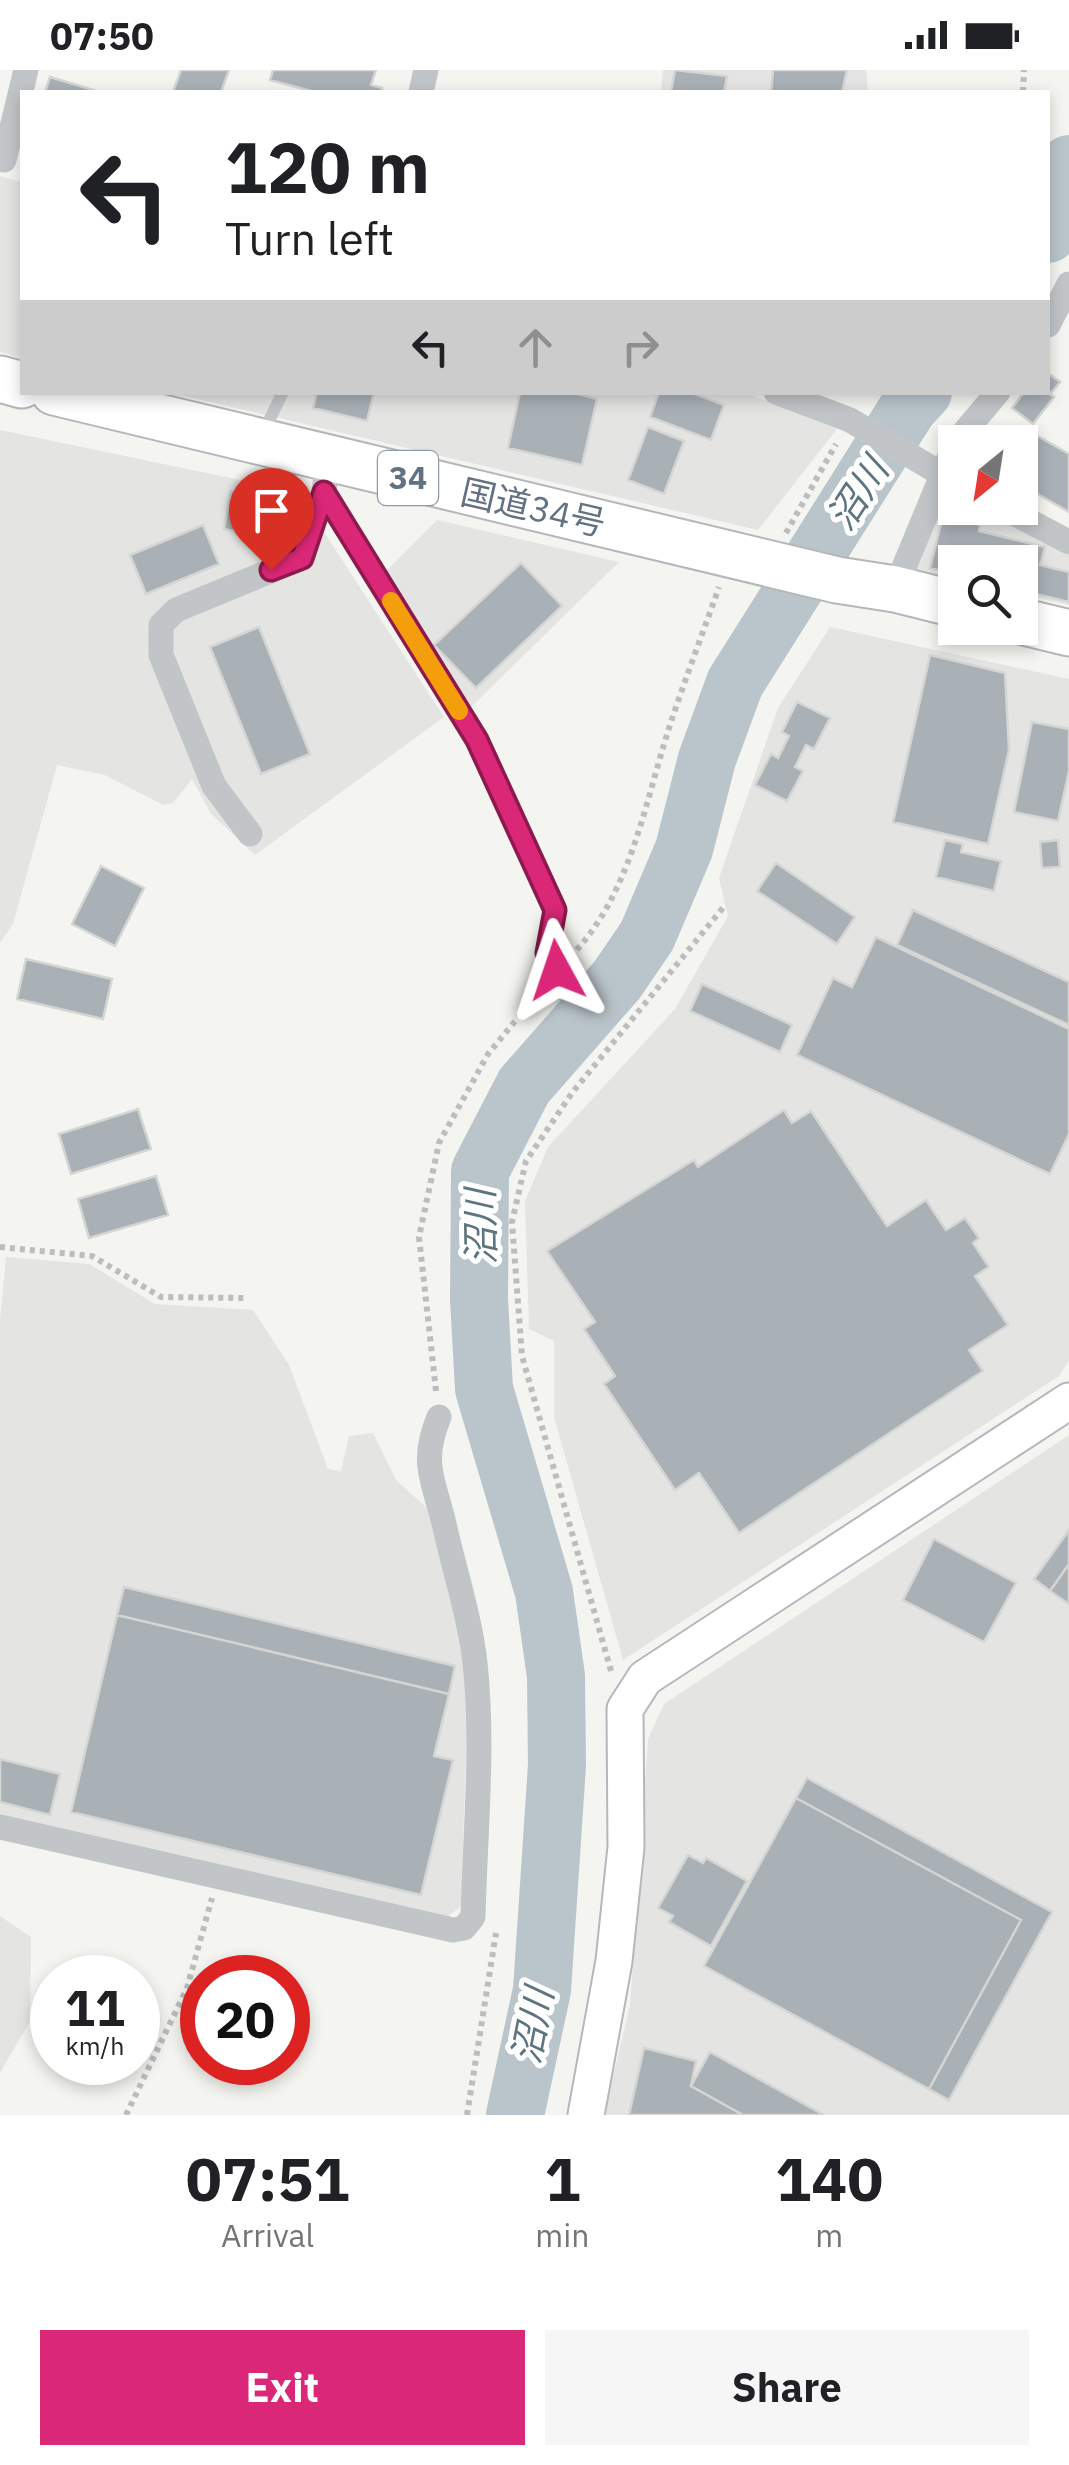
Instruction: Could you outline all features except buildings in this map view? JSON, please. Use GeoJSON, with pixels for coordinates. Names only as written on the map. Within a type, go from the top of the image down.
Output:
{"type":"FeatureCollection","features":[{"type":"Feature","properties":{"kind":"highway","name":"国道34号"},"geometry":{"type":"LineString","coordinates":[[66,395],[260,442],[326,475],[938,600]]}},
{"type":"Feature","properties":{"kind":"highway"},"geometry":{"type":"LineString","coordinates":[[1038,625],[1069,633]]}},
{"type":"Feature","properties":{"kind":"street"},"geometry":{"type":"LineString","coordinates":[[9,161],[20,102]]}},
{"type":"Feature","properties":{"kind":"street"},"geometry":{"type":"LineString","coordinates":[[1050,320],[1069,284]]}},
{"type":"Feature","properties":{"kind":"street"},"geometry":{"type":"LineString","coordinates":[[784,395],[850,420],[938,472]]}},
{"type":"Feature","properties":{"kind":"street"},"geometry":{"type":"LineString","coordinates":[[970,425],[995,395]]}},
{"type":"Feature","properties":{"kind":"street"},"geometry":{"type":"LineString","coordinates":[[250,834],[214,786],[161,654],[162,625],[176,610],[302,558],[326,475]]}},
{"type":"Feature","properties":{"kind":"street"},"geometry":{"type":"LineString","coordinates":[[895,589],[938,499]]}},
{"type":"Feature","properties":{"kind":"street"},"geometry":{"type":"LineString","coordinates":[[1036,525],[1069,542]]}},
{"type":"Feature","properties":{"kind":"street"},"geometry":{"type":"LineString","coordinates":[[586,2115],[614,1961],[626,1847],[625,1710],[645,1678],[1069,1401]]}},
{"type":"Feature","properties":{"kind":"street"},"geometry":{"type":"LineString","coordinates":[[0,1828],[453,1930],[464,1928],[473,1917],[478,1712],[475,1660],[440,1508],[427,1474],[431,1437],[438,1417]]}},
{"type":"Feature","properties":{"kind":"lane"},"geometry":{"type":"LineString","coordinates":[[260,442],[280,395]]}},
{"type":"Feature","properties":{"kind":"lane"},"geometry":{"type":"LineString","coordinates":[[326,475],[477,740],[555,910],[547,953],[557,970]]}},
{"type":"Feature","properties":{"kind":"path"},"geometry":{"type":"LineString","coordinates":[[438,1417],[419,1237],[438,1143],[488,1054],[557,970],[596,931],[632,854],[670,726],[720,584],[762,562],[789,529],[850,420]]}},
{"type":"Feature","properties":{"kind":"path"},"geometry":{"type":"LineString","coordinates":[[625,1710],[606,1660],[522,1356],[512,1222],[526,1161],[553,1120],[726,904]]}},
{"type":"Feature","properties":{"kind":"path"},"geometry":{"type":"LineString","coordinates":[[0,1247],[92,1256],[161,1297],[248,1298]]}},
{"type":"Feature","properties":{"kind":"path"},"geometry":{"type":"LineString","coordinates":[[126,2115],[186,1988],[218,1877]]}},
{"type":"Feature","properties":{"kind":"path"},"geometry":{"type":"LineString","coordinates":[[467,2115],[497,1929]]}},
{"type":"Feature","properties":{"kind":"shaded area"},"geometry":{"type":"Polygon","coordinates":[[[663,70],[866,70],[868,90],[661,90],[663,70]]]}},
{"type":"Feature","properties":{"kind":"shaded area"},"geometry":{"type":"Polygon","coordinates":[[[0,176],[20,181],[20,357],[0,352],[0,176]]]}},
{"type":"Feature","properties":{"kind":"shaded area"},"geometry":{"type":"Polygon","coordinates":[[[180,395],[752,395],[837,429],[758,530],[180,395]]]}},
{"type":"Feature","properties":{"kind":"shaded area"},"geometry":{"type":"Polygon","coordinates":[[[0,430],[298,492],[444,717],[255,855],[211,814],[192,779],[173,803],[163,805],[105,775],[57,765],[13,924],[0,943],[0,430]]]}},
{"type":"Feature","properties":{"kind":"shaded area"},"geometry":{"type":"Polygon","coordinates":[[[938,512],[938,525],[1012,525],[1069,554],[1069,605],[1038,598],[1038,545],[938,545],[938,575],[914,570],[938,512]]]}},
{"type":"Feature","properties":{"kind":"shaded area"},"geometry":{"type":"Polygon","coordinates":[[[437,520],[619,562],[466,712],[386,571],[437,520]]]}},
{"type":"Feature","properties":{"kind":"shaded area"},"geometry":{"type":"Polygon","coordinates":[[[830,627],[1069,679],[1069,1361],[1059,1376],[623,1660],[554,1417],[554,1341],[529,1329],[525,1201],[548,1147],[675,1009],[728,916],[719,878],[778,708],[830,627]]]}},
{"type":"Feature","properties":{"kind":"shaded area"},"geometry":{"type":"Polygon","coordinates":[[[6,1257],[89,1264],[155,1304],[253,1310],[289,1365],[328,1469],[341,1471],[349,1436],[373,1433],[396,1480],[427,1508],[469,1663],[461,1906],[444,1920],[0,1818],[0,1320],[6,1257]]]}},
{"type":"Feature","properties":{"kind":"shaded area"},"geometry":{"type":"Polygon","coordinates":[[[1069,1435],[1069,2115],[604,2115],[630,2005],[648,1739],[664,1704],[1069,1435]]]}},
{"type":"Feature","properties":{"kind":"shaded area"},"geometry":{"type":"Polygon","coordinates":[[[0,1916],[31,1937],[30,2021],[0,2073],[0,1916]]]}},
{"type":"Feature","properties":{"kind":"waterway","name":"沼川"},"geometry":{"type":"LineString","coordinates":[[1050,227],[1069,164]]}},
{"type":"Feature","properties":{"kind":"waterway","name":"沼川"},"geometry":{"type":"LineString","coordinates":[[515,2115],[542,1990],[557,1765],[556,1676],[544,1592],[484,1389],[479,1299],[480,1171],[524,1086],[617,980],[647,936],[684,849],[707,759],[735,683],[908,408],[920,395]]}},
{"type":"Feature","properties":{"kind":"slow traffic"},"geometry":{"type":"LineString","coordinates":[[391,601],[459,711]]}},
{"type":"Feature","properties":{"kind":"route"},"geometry":{"type":"LineString","coordinates":[[271,570],[302,558],[324,492],[477,740],[555,910],[547,953],[557,970]]}}]}
